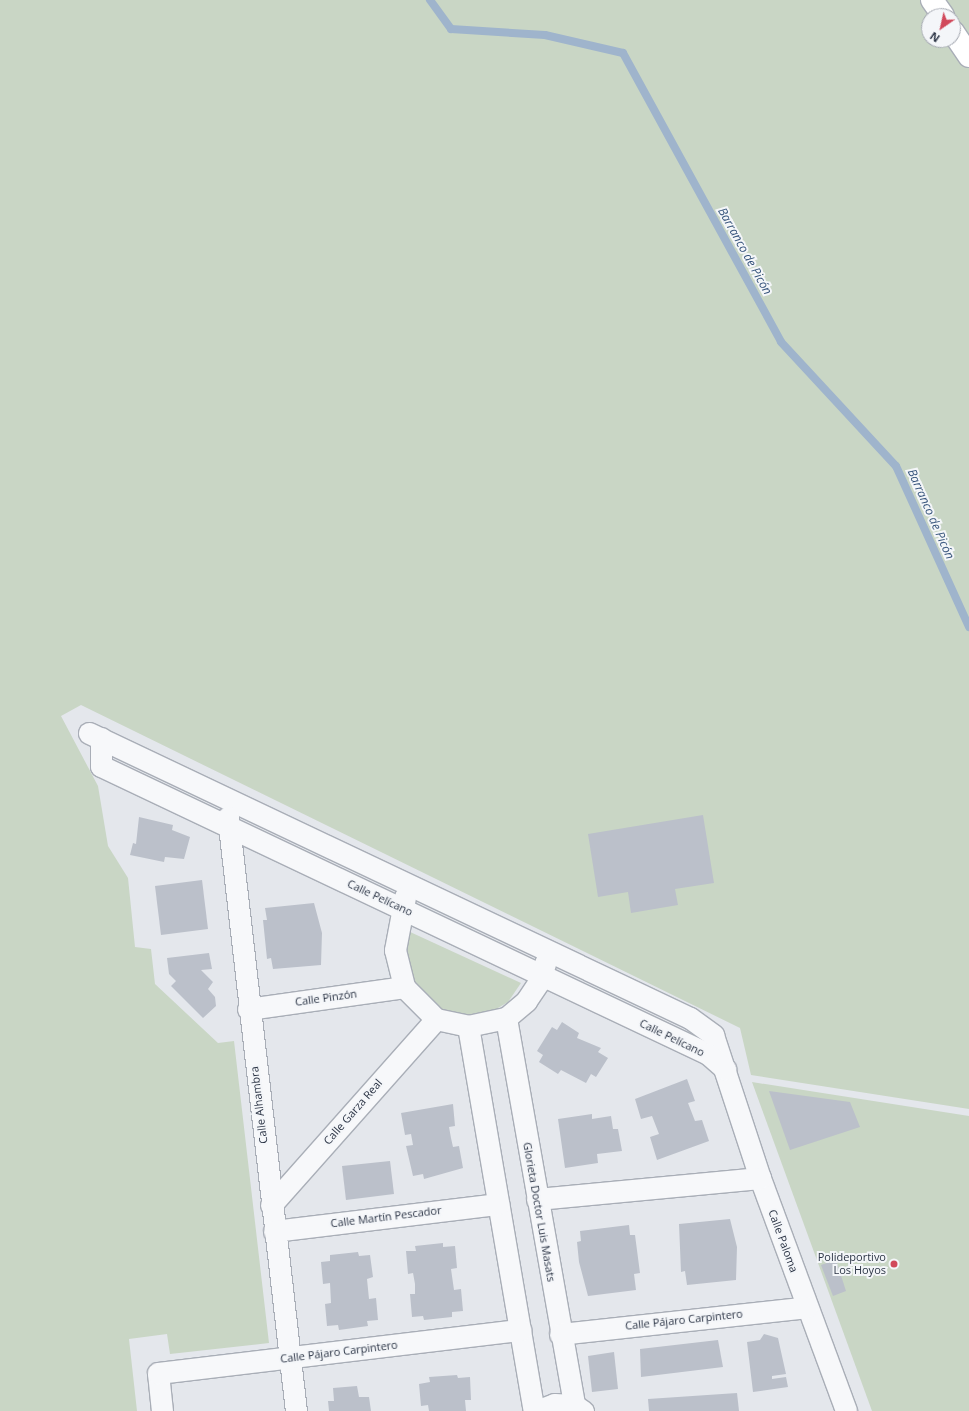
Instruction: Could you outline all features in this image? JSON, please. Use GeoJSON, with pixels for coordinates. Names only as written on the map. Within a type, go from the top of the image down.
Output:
{"type":"FeatureCollection","features":[{"type":"Feature","properties":{"kind":"street"},"geometry":{"type":"LineString","coordinates":[[961,44],[969,56]]}},
{"type":"Feature","properties":{"kind":"street","name":"Calle Pelícano"},"geometry":{"type":"LineString","coordinates":[[95,736],[690,1018],[713,1035],[726,1070],[708,1054],[101,766],[95,736]]}},
{"type":"Feature","properties":{"kind":"street","name":"Calle Alhambra"},"geometry":{"type":"LineString","coordinates":[[226,798],[248,1009],[296,1411]]}},
{"type":"Feature","properties":{"kind":"street"},"geometry":{"type":"LineString","coordinates":[[408,884],[395,950],[404,987],[436,1019],[468,1026],[506,1018],[526,1001],[541,975],[548,951]]}},
{"type":"Feature","properties":{"kind":"street","name":"Calle Pinzón"},"geometry":{"type":"LineString","coordinates":[[248,1009],[404,987]]}},
{"type":"Feature","properties":{"kind":"street","name":"Glorieta Doctor Luis Masats"},"geometry":{"type":"LineString","coordinates":[[468,1026],[535,1411],[554,1404],[579,1408],[560,1334],[506,1018]]}},
{"type":"Feature","properties":{"kind":"street","name":"Calle Garza Real"},"geometry":{"type":"LineString","coordinates":[[271,1205],[436,1019]]}},
{"type":"Feature","properties":{"kind":"street","name":"Calle Paloma"},"geometry":{"type":"LineString","coordinates":[[726,1070],[760,1178],[846,1411]]}},
{"type":"Feature","properties":{"kind":"street"},"geometry":{"type":"LineString","coordinates":[[537,1199],[760,1178]]}},
{"type":"Feature","properties":{"kind":"street","name":"Calle Martín Pescador"},"geometry":{"type":"LineString","coordinates":[[274,1231],[498,1204]]}},
{"type":"Feature","properties":{"kind":"street","name":"Calle Pájaro Carpintero"},"geometry":{"type":"LineString","coordinates":[[560,1334],[807,1307]]}},
{"type":"Feature","properties":{"kind":"street","name":"Calle Pájaro Carpintero"},"geometry":{"type":"LineString","coordinates":[[162,1411],[158,1373],[520,1330]]}},
{"type":"Feature","properties":{"kind":"green space"},"geometry":{"type":"Polygon","coordinates":[[[0,0],[969,0],[969,1109],[751,1075],[740,1028],[81,705],[61,716],[98,786],[108,846],[128,878],[135,947],[151,949],[155,984],[218,1043],[234,1041],[269,1343],[170,1354],[167,1334],[129,1339],[137,1411],[0,1411],[0,0]]]}},
{"type":"Feature","properties":{"kind":"green space"},"geometry":{"type":"Polygon","coordinates":[[[408,931],[521,983],[508,1002],[488,1014],[453,1014],[442,1010],[431,1004],[413,986],[404,960],[408,931]]]}},
{"type":"Feature","properties":{"kind":"green space","name":"Polideportivo Los Hoyos"},"geometry":{"type":"Polygon","coordinates":[[[752,1082],[969,1116],[969,1411],[872,1411],[752,1082]]]}},
{"type":"Feature","properties":{"kind":"building"},"geometry":{"type":"Polygon","coordinates":[[[703,815],[714,883],[675,889],[678,905],[631,913],[628,892],[598,897],[588,834],[703,815]]]}},
{"type":"Feature","properties":{"kind":"building"},"geometry":{"type":"Polygon","coordinates":[[[139,817],[173,825],[172,830],[190,837],[184,859],[165,857],[164,862],[130,855],[133,843],[136,844],[139,817]]]}},
{"type":"Feature","properties":{"kind":"building"},"geometry":{"type":"Polygon","coordinates":[[[202,880],[208,929],[161,935],[155,886],[202,880]]]}},
{"type":"Feature","properties":{"kind":"building"},"geometry":{"type":"Polygon","coordinates":[[[314,903],[322,933],[321,965],[273,969],[271,958],[267,959],[263,920],[267,920],[265,908],[314,903]]]}},
{"type":"Feature","properties":{"kind":"building"},"geometry":{"type":"Polygon","coordinates":[[[209,953],[212,969],[201,970],[213,982],[208,989],[215,997],[216,1006],[203,1018],[171,986],[176,981],[169,974],[167,958],[209,953]]]}},
{"type":"Feature","properties":{"kind":"building"},"geometry":{"type":"Polygon","coordinates":[[[562,1022],[579,1033],[577,1038],[601,1048],[598,1052],[608,1058],[596,1077],[591,1074],[586,1083],[561,1070],[558,1074],[539,1062],[543,1055],[537,1051],[552,1027],[557,1030],[562,1022]]]}},
{"type":"Feature","properties":{"kind":"building"},"geometry":{"type":"Polygon","coordinates":[[[687,1079],[695,1101],[688,1103],[695,1121],[702,1120],[709,1141],[657,1160],[650,1137],[659,1134],[652,1116],[641,1119],[635,1099],[687,1079]]]}},
{"type":"Feature","properties":{"kind":"building"},"geometry":{"type":"Polygon","coordinates":[[[769,1091],[850,1102],[860,1127],[790,1150],[769,1091]]]}},
{"type":"Feature","properties":{"kind":"building"},"geometry":{"type":"Polygon","coordinates":[[[453,1104],[455,1126],[449,1127],[453,1147],[459,1146],[463,1168],[424,1179],[423,1174],[413,1176],[406,1146],[413,1145],[411,1134],[405,1135],[401,1113],[453,1104]]]}},
{"type":"Feature","properties":{"kind":"building"},"geometry":{"type":"Polygon","coordinates":[[[592,1114],[592,1119],[611,1116],[613,1129],[618,1129],[622,1151],[597,1154],[598,1163],[565,1168],[558,1119],[592,1114]]]}},
{"type":"Feature","properties":{"kind":"building"},"geometry":{"type":"Polygon","coordinates":[[[390,1161],[394,1194],[346,1200],[342,1166],[390,1161]]]}},
{"type":"Feature","properties":{"kind":"building"},"geometry":{"type":"Polygon","coordinates":[[[730,1219],[737,1247],[736,1280],[687,1285],[685,1271],[681,1272],[679,1224],[730,1219]]]}},
{"type":"Feature","properties":{"kind":"building"},"geometry":{"type":"Polygon","coordinates":[[[629,1225],[630,1235],[635,1235],[640,1273],[634,1274],[636,1290],[588,1296],[579,1262],[577,1242],[581,1241],[580,1231],[629,1225]]]}},
{"type":"Feature","properties":{"kind":"building"},"geometry":{"type":"Polygon","coordinates":[[[443,1243],[443,1247],[455,1246],[457,1268],[451,1269],[454,1290],[461,1289],[463,1311],[452,1312],[452,1317],[424,1320],[423,1316],[412,1317],[410,1294],[415,1294],[415,1284],[413,1273],[408,1274],[406,1251],[416,1251],[415,1246],[443,1243]]]}},
{"type":"Feature","properties":{"kind":"building"},"geometry":{"type":"Polygon","coordinates":[[[358,1252],[359,1256],[370,1255],[373,1277],[367,1279],[369,1299],[376,1298],[378,1320],[367,1321],[368,1326],[339,1330],[338,1325],[327,1326],[325,1304],[331,1303],[330,1283],[323,1284],[321,1262],[330,1261],[330,1255],[358,1252]]]}},
{"type":"Feature","properties":{"kind":"building"},"geometry":{"type":"Polygon","coordinates":[[[836,1260],[846,1291],[833,1296],[821,1265],[836,1260]]]}},
{"type":"Feature","properties":{"kind":"building"},"geometry":{"type":"Polygon","coordinates":[[[764,1334],[778,1338],[786,1374],[772,1376],[772,1379],[786,1377],[788,1387],[753,1392],[747,1342],[760,1340],[764,1334]]]}},
{"type":"Feature","properties":{"kind":"building"},"geometry":{"type":"Polygon","coordinates":[[[718,1340],[723,1367],[641,1377],[640,1349],[718,1340]]]}},
{"type":"Feature","properties":{"kind":"building"},"geometry":{"type":"Polygon","coordinates":[[[614,1352],[618,1389],[592,1392],[588,1356],[614,1352]]]}},
{"type":"Feature","properties":{"kind":"building"},"geometry":{"type":"Polygon","coordinates":[[[457,1375],[458,1378],[470,1377],[471,1400],[465,1400],[466,1411],[429,1411],[428,1405],[421,1406],[419,1384],[430,1382],[429,1377],[457,1375]]]}},
{"type":"Feature","properties":{"kind":"building"},"geometry":{"type":"Polygon","coordinates":[[[357,1386],[359,1397],[369,1397],[371,1411],[329,1411],[328,1401],[334,1401],[333,1388],[357,1386]]]}},
{"type":"Feature","properties":{"kind":"building"},"geometry":{"type":"Polygon","coordinates":[[[737,1393],[739,1411],[649,1411],[648,1399],[737,1393]]]}},
{"type":"Feature","properties":{"kind":"waterway","name":"Barranco de Picón"},"geometry":{"type":"LineString","coordinates":[[430,0],[451,29],[545,35],[623,53],[781,342],[896,466],[969,627]]}},
{"type":"Feature","properties":{"kind":"place","name":"Polideportivo Los Hoyos"},"geometry":{"type":"Point","coordinates":[894,1264]}}]}
